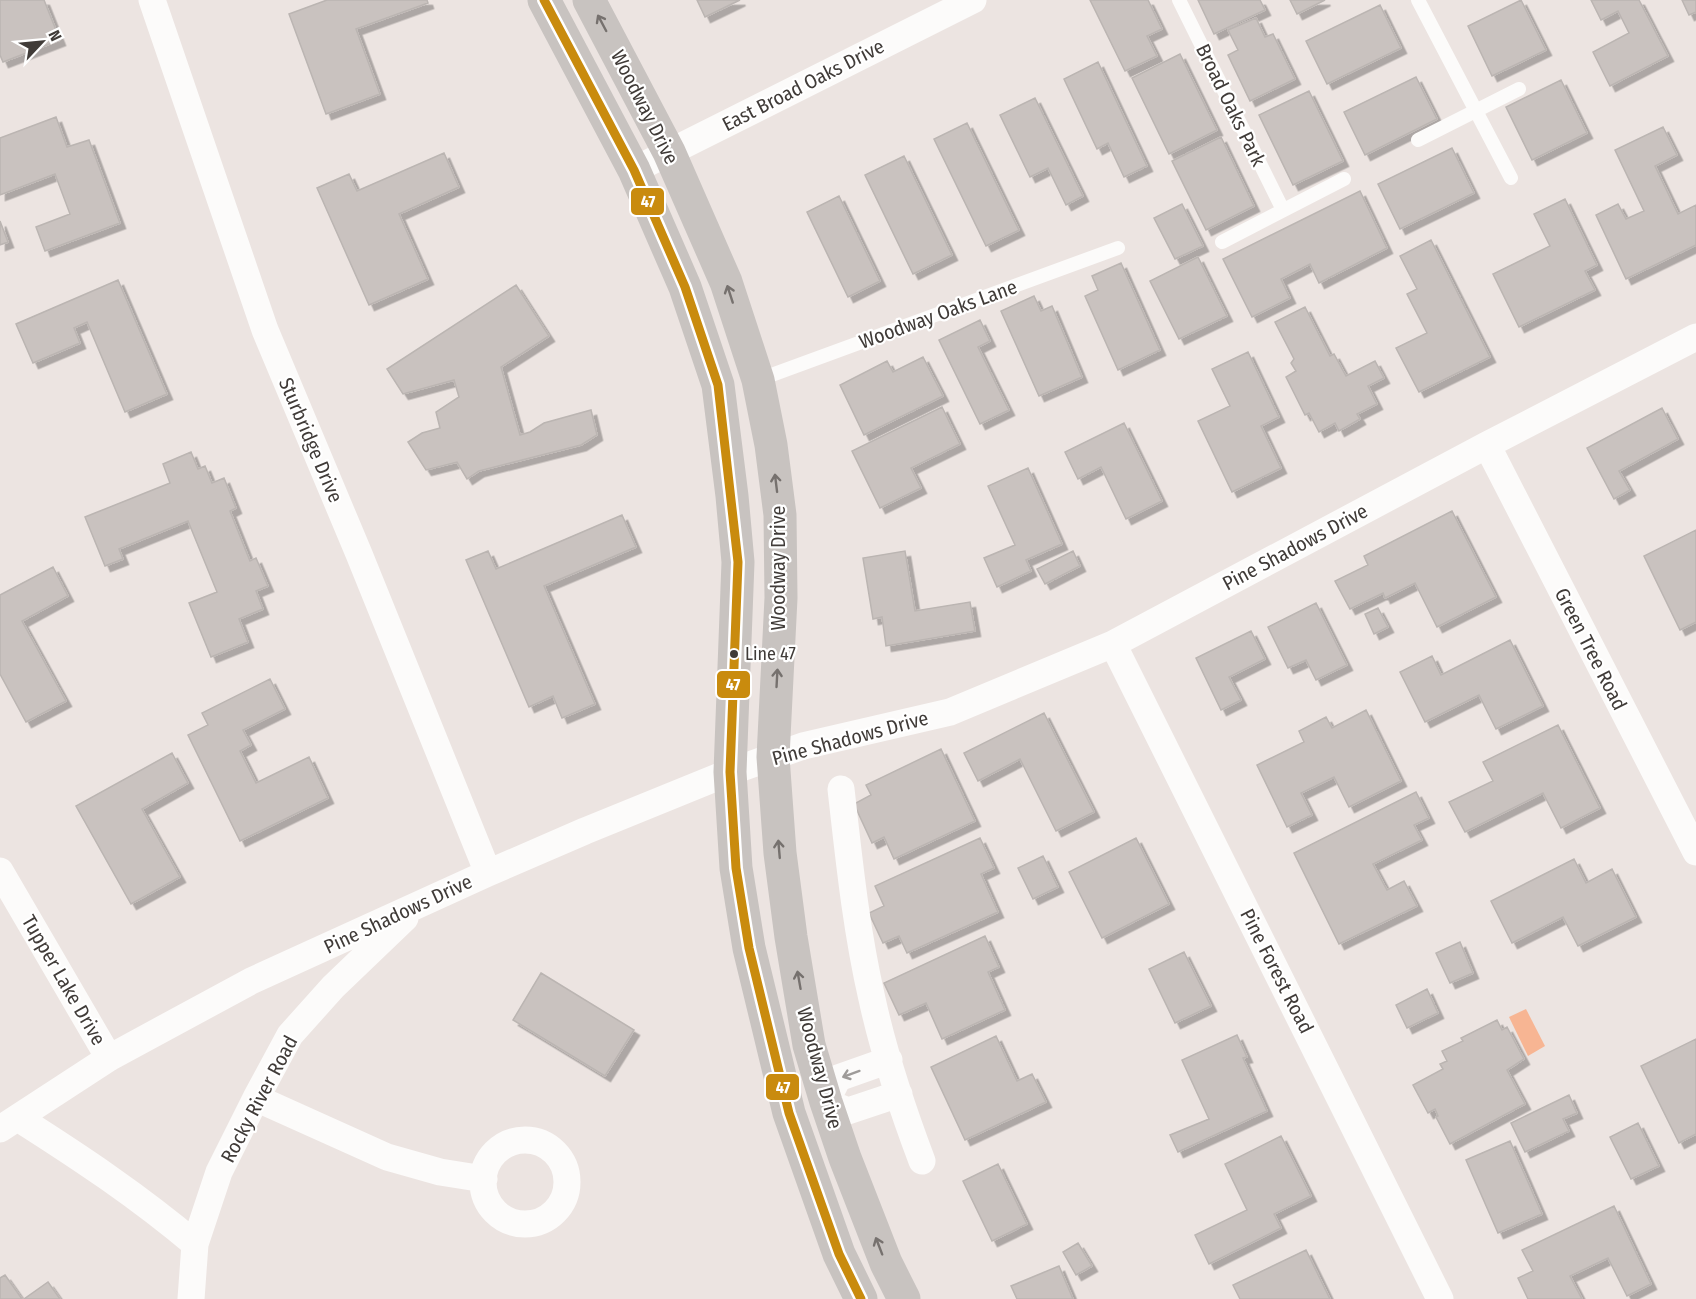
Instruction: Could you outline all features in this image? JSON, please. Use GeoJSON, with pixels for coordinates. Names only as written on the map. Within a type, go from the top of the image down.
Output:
{"type":"FeatureCollection","features":[{"type":"Feature","properties":{"kind":"main road","name":"Woodway Drive"},"geometry":{"type":"LineString","coordinates":[[544,0],[634,170],[685,287],[718,385],[738,562],[730,772],[736,868],[749,948],[789,1113],[839,1254],[861,1299]]}},
{"type":"Feature","properties":{"kind":"main road","name":"Woodway Drive"},"geometry":{"type":"LineString","coordinates":[[589,0],[669,152],[726,282],[759,380],[771,445],[780,515],[781,598],[773,757],[780,853],[791,937],[810,1045],[826,1102],[886,1263],[904,1299]]}},
{"type":"Feature","properties":{"kind":"main road"},"geometry":{"type":"LineString","coordinates":[[736,616],[752,644],[756,741],[773,757]]}},
{"type":"Feature","properties":{"kind":"main road"},"geometry":{"type":"LineString","coordinates":[[789,1113],[826,1102]]}},
{"type":"Feature","properties":{"kind":"street","name":"Sturbridge Drive"},"geometry":{"type":"LineString","coordinates":[[152,0],[265,330],[359,554],[488,873]]}},
{"type":"Feature","properties":{"kind":"street","name":"East Broad Oaks Drive"},"geometry":{"type":"LineString","coordinates":[[634,170],[973,0]]}},
{"type":"Feature","properties":{"kind":"street","name":"Pine Shadows Drive"},"geometry":{"type":"LineString","coordinates":[[9,1124],[109,1058],[251,981],[488,873],[730,772],[803,746],[950,712],[1113,644],[1487,445],[1696,337]]}},
{"type":"Feature","properties":{"kind":"street","name":"Green Tree Road"},"geometry":{"type":"LineString","coordinates":[[1487,445],[1696,852]]}},
{"type":"Feature","properties":{"kind":"street","name":"Pine Forest Road"},"geometry":{"type":"LineString","coordinates":[[1113,644],[1440,1299]]}},
{"type":"Feature","properties":{"kind":"street"},"geometry":{"type":"LineString","coordinates":[[842,789],[850,879],[872,1000],[899,1094],[922,1161]]}},
{"type":"Feature","properties":{"kind":"street","name":"Tupper Lake Drive"},"geometry":{"type":"LineString","coordinates":[[0,871],[109,1058]]}},
{"type":"Feature","properties":{"kind":"street","name":"Rocky River Road"},"geometry":{"type":"LineString","coordinates":[[191,1299],[195,1244],[219,1172],[290,1035],[333,987],[416,906]]}},
{"type":"Feature","properties":{"kind":"street"},"geometry":{"type":"LineString","coordinates":[[889,1060],[838,1078],[826,1102],[848,1112],[899,1094]]}},
{"type":"Feature","properties":{"kind":"street"},"geometry":{"type":"LineString","coordinates":[[256,1098],[387,1157],[440,1172],[484,1179]]}},
{"type":"Feature","properties":{"kind":"street"},"geometry":{"type":"LineString","coordinates":[[9,1124],[77,1155],[148,1205],[195,1244]]}},
{"type":"Feature","properties":{"kind":"lane","name":"Broad Oaks Park"},"geometry":{"type":"LineString","coordinates":[[1179,0],[1283,210]]}},
{"type":"Feature","properties":{"kind":"lane"},"geometry":{"type":"LineString","coordinates":[[1418,0],[1511,178]]}},
{"type":"Feature","properties":{"kind":"lane"},"geometry":{"type":"LineString","coordinates":[[1418,140],[1519,89]]}},
{"type":"Feature","properties":{"kind":"lane"},"geometry":{"type":"LineString","coordinates":[[1222,242],[1344,179]]}},
{"type":"Feature","properties":{"kind":"lane","name":"Woodway Oaks Lane"},"geometry":{"type":"LineString","coordinates":[[759,380],[1118,248]]}},
{"type":"Feature","properties":{"kind":"shaded area"},"geometry":{"type":"Polygon","coordinates":[[[1526,1009],[1545,1046],[1528,1056],[1509,1017],[1526,1009]]]}},
{"type":"Feature","properties":{"kind":"building"},"geometry":{"type":"Polygon","coordinates":[[[0,0],[44,0],[60,40],[3,62],[0,55],[0,0]]]}},
{"type":"Feature","properties":{"kind":"building"},"geometry":{"type":"Polygon","coordinates":[[[327,0],[427,0],[428,3],[356,29],[380,94],[326,114],[289,14],[327,0]]]}},
{"type":"Feature","properties":{"kind":"building"},"geometry":{"type":"Polygon","coordinates":[[[697,0],[740,0],[705,17],[697,0]]]}},
{"type":"Feature","properties":{"kind":"building"},"geometry":{"type":"Polygon","coordinates":[[[1090,0],[1148,0],[1162,29],[1147,36],[1157,56],[1125,71],[1090,0]]]}},
{"type":"Feature","properties":{"kind":"building"},"geometry":{"type":"Polygon","coordinates":[[[1198,0],[1260,0],[1265,10],[1214,34],[1198,0]]]}},
{"type":"Feature","properties":{"kind":"building"},"geometry":{"type":"Polygon","coordinates":[[[1290,0],[1325,0],[1297,14],[1290,0]]]}},
{"type":"Feature","properties":{"kind":"building"},"geometry":{"type":"Polygon","coordinates":[[[1521,0],[1546,50],[1492,76],[1468,26],[1521,0]]]}},
{"type":"Feature","properties":{"kind":"building"},"geometry":{"type":"Polygon","coordinates":[[[1591,0],[1639,0],[1668,56],[1610,86],[1593,52],[1629,33],[1618,11],[1601,20],[1591,0]]]}},
{"type":"Feature","properties":{"kind":"building"},"geometry":{"type":"Polygon","coordinates":[[[1682,0],[1696,0],[1696,12],[1689,15],[1682,0]]]}},
{"type":"Feature","properties":{"kind":"building"},"geometry":{"type":"Polygon","coordinates":[[[1380,5],[1401,48],[1327,84],[1306,41],[1380,5]]]}},
{"type":"Feature","properties":{"kind":"building"},"geometry":{"type":"Polygon","coordinates":[[[1256,18],[1265,37],[1273,34],[1295,79],[1250,101],[1228,55],[1238,50],[1228,30],[1256,18]]]}},
{"type":"Feature","properties":{"kind":"building"},"geometry":{"type":"Polygon","coordinates":[[[1180,54],[1217,130],[1169,154],[1132,78],[1180,54]]]}},
{"type":"Feature","properties":{"kind":"building"},"geometry":{"type":"Polygon","coordinates":[[[1098,62],[1147,166],[1124,177],[1108,143],[1097,149],[1064,79],[1098,62]]]}},
{"type":"Feature","properties":{"kind":"building"},"geometry":{"type":"Polygon","coordinates":[[[1416,77],[1437,119],[1365,155],[1344,112],[1416,77]]]}},
{"type":"Feature","properties":{"kind":"building"},"geometry":{"type":"Polygon","coordinates":[[[1561,80],[1587,133],[1532,160],[1506,107],[1561,80]]]}},
{"type":"Feature","properties":{"kind":"building"},"geometry":{"type":"Polygon","coordinates":[[[1309,91],[1343,161],[1293,185],[1259,115],[1309,91]]]}},
{"type":"Feature","properties":{"kind":"building"},"geometry":{"type":"Polygon","coordinates":[[[1035,98],[1083,196],[1066,205],[1048,168],[1030,177],[1000,115],[1035,98]]]}},
{"type":"Feature","properties":{"kind":"building"},"geometry":{"type":"Polygon","coordinates":[[[56,117],[67,147],[89,140],[120,223],[45,251],[36,227],[70,214],[55,174],[0,195],[0,138],[56,117]]]}},
{"type":"Feature","properties":{"kind":"building"},"geometry":{"type":"Polygon","coordinates":[[[967,123],[1019,230],[986,246],[934,139],[967,123]]]}},
{"type":"Feature","properties":{"kind":"building"},"geometry":{"type":"Polygon","coordinates":[[[1663,127],[1677,155],[1655,166],[1678,214],[1696,205],[1696,245],[1626,279],[1596,215],[1618,204],[1626,219],[1644,211],[1615,150],[1663,127]]]}},
{"type":"Feature","properties":{"kind":"building"},"geometry":{"type":"Polygon","coordinates":[[[1221,137],[1254,206],[1206,230],[1172,161],[1221,137]]]}},
{"type":"Feature","properties":{"kind":"building"},"geometry":{"type":"Polygon","coordinates":[[[1452,148],[1474,193],[1400,229],[1378,184],[1452,148]]]}},
{"type":"Feature","properties":{"kind":"building"},"geometry":{"type":"Polygon","coordinates":[[[444,153],[459,187],[399,214],[428,279],[369,305],[317,188],[349,174],[357,191],[444,153]]]}},
{"type":"Feature","properties":{"kind":"building"},"geometry":{"type":"Polygon","coordinates":[[[904,156],[952,255],[913,274],[865,175],[904,156]]]}},
{"type":"Feature","properties":{"kind":"building"},"geometry":{"type":"Polygon","coordinates":[[[1360,191],[1387,248],[1319,283],[1310,264],[1281,279],[1290,298],[1252,317],[1223,259],[1360,191]]]}},
{"type":"Feature","properties":{"kind":"building"},"geometry":{"type":"Polygon","coordinates":[[[839,196],[880,281],[848,297],[807,212],[839,196]]]}},
{"type":"Feature","properties":{"kind":"building"},"geometry":{"type":"Polygon","coordinates":[[[1565,199],[1597,265],[1585,271],[1595,290],[1519,327],[1493,274],[1550,246],[1534,214],[1565,199]]]}},
{"type":"Feature","properties":{"kind":"building"},"geometry":{"type":"Polygon","coordinates":[[[1182,204],[1203,246],[1175,259],[1154,218],[1182,204]]]}},
{"type":"Feature","properties":{"kind":"building"},"geometry":{"type":"Polygon","coordinates":[[[0,221],[8,242],[0,245],[0,221]]]}},
{"type":"Feature","properties":{"kind":"building"},"geometry":{"type":"Polygon","coordinates":[[[1431,240],[1490,357],[1419,392],[1396,348],[1427,333],[1407,294],[1417,289],[1400,256],[1431,240]]]}},
{"type":"Feature","properties":{"kind":"building"},"geometry":{"type":"Polygon","coordinates":[[[1198,257],[1227,316],[1179,339],[1150,281],[1198,257]]]}},
{"type":"Feature","properties":{"kind":"building"},"geometry":{"type":"Polygon","coordinates":[[[1121,263],[1160,350],[1118,370],[1085,296],[1098,290],[1092,276],[1121,263]]]}},
{"type":"Feature","properties":{"kind":"building"},"geometry":{"type":"Polygon","coordinates":[[[118,280],[167,394],[125,412],[87,322],[74,328],[80,343],[33,363],[16,324],[118,280]]]}},
{"type":"Feature","properties":{"kind":"building"},"geometry":{"type":"Polygon","coordinates":[[[516,285],[549,336],[501,367],[520,435],[544,423],[591,410],[597,435],[581,445],[479,471],[467,479],[457,462],[426,470],[408,442],[422,433],[440,428],[436,412],[459,397],[454,380],[403,394],[387,369],[516,285]]]}},
{"type":"Feature","properties":{"kind":"building"},"geometry":{"type":"Polygon","coordinates":[[[1034,296],[1041,311],[1052,306],[1082,377],[1039,396],[1001,311],[1034,296]]]}},
{"type":"Feature","properties":{"kind":"building"},"geometry":{"type":"Polygon","coordinates":[[[1305,307],[1330,356],[1334,354],[1346,376],[1375,361],[1384,378],[1368,386],[1377,404],[1357,414],[1360,419],[1339,431],[1335,423],[1319,432],[1309,413],[1305,415],[1286,377],[1296,371],[1291,363],[1294,359],[1275,322],[1305,307]]]}},
{"type":"Feature","properties":{"kind":"building"},"geometry":{"type":"Polygon","coordinates":[[[980,320],[990,341],[978,347],[1009,410],[980,424],[939,340],[980,320]]]}},
{"type":"Feature","properties":{"kind":"building"},"geometry":{"type":"Polygon","coordinates":[[[1248,352],[1279,417],[1261,426],[1281,468],[1232,492],[1198,421],[1230,406],[1212,369],[1248,352]]]}},
{"type":"Feature","properties":{"kind":"building"},"geometry":{"type":"Polygon","coordinates":[[[923,357],[943,396],[864,435],[840,385],[887,361],[893,372],[923,357]]]}},
{"type":"Feature","properties":{"kind":"building"},"geometry":{"type":"Polygon","coordinates":[[[942,407],[960,444],[911,468],[921,488],[880,508],[852,451],[942,407]]]}},
{"type":"Feature","properties":{"kind":"building"},"geometry":{"type":"Polygon","coordinates":[[[1662,408],[1678,439],[1619,471],[1630,490],[1614,499],[1587,448],[1662,408]]]}},
{"type":"Feature","properties":{"kind":"building"},"geometry":{"type":"Polygon","coordinates":[[[1124,423],[1162,501],[1126,519],[1101,467],[1078,479],[1065,452],[1124,423]]]}},
{"type":"Feature","properties":{"kind":"building"},"geometry":{"type":"Polygon","coordinates":[[[191,452],[198,469],[205,466],[212,483],[224,478],[236,508],[230,511],[250,561],[256,558],[268,586],[256,591],[263,609],[239,619],[248,642],[211,657],[189,603],[217,592],[188,521],[119,549],[123,559],[105,566],[85,517],[170,483],[163,464],[191,452]]]}},
{"type":"Feature","properties":{"kind":"building"},"geometry":{"type":"Polygon","coordinates":[[[1028,468],[1062,544],[1026,560],[1031,571],[997,587],[984,558],[1015,545],[988,486],[1028,468]]]}},
{"type":"Feature","properties":{"kind":"building"},"geometry":{"type":"Polygon","coordinates":[[[1452,511],[1496,597],[1437,627],[1415,583],[1385,598],[1383,593],[1350,609],[1335,581],[1368,565],[1364,556],[1452,511]]]}},
{"type":"Feature","properties":{"kind":"building"},"geometry":{"type":"Polygon","coordinates":[[[622,515],[636,547],[544,586],[595,704],[562,718],[553,696],[529,707],[466,560],[488,551],[496,569],[622,515]]]}},
{"type":"Feature","properties":{"kind":"building"},"geometry":{"type":"Polygon","coordinates":[[[1696,530],[1696,622],[1680,630],[1644,556],[1696,530]]]}},
{"type":"Feature","properties":{"kind":"building"},"geometry":{"type":"Polygon","coordinates":[[[905,551],[915,611],[970,602],[975,631],[886,646],[882,617],[873,619],[863,558],[905,551]]]}},
{"type":"Feature","properties":{"kind":"building"},"geometry":{"type":"Polygon","coordinates":[[[1073,551],[1080,566],[1045,584],[1037,569],[1073,551]]]}},
{"type":"Feature","properties":{"kind":"building"},"geometry":{"type":"Polygon","coordinates":[[[53,567],[68,596],[22,621],[66,701],[26,722],[0,674],[0,595],[53,567]]]}},
{"type":"Feature","properties":{"kind":"building"},"geometry":{"type":"Polygon","coordinates":[[[1316,603],[1347,665],[1316,680],[1306,660],[1288,668],[1268,627],[1316,603]]]}},
{"type":"Feature","properties":{"kind":"building"},"geometry":{"type":"Polygon","coordinates":[[[1378,608],[1388,627],[1374,634],[1365,614],[1378,608]]]}},
{"type":"Feature","properties":{"kind":"building"},"geometry":{"type":"Polygon","coordinates":[[[1251,631],[1265,659],[1229,677],[1241,700],[1221,710],[1196,658],[1251,631]]]}},
{"type":"Feature","properties":{"kind":"building"},"geometry":{"type":"Polygon","coordinates":[[[1510,640],[1543,706],[1496,729],[1479,695],[1425,722],[1400,672],[1432,656],[1441,675],[1510,640]]]}},
{"type":"Feature","properties":{"kind":"building"},"geometry":{"type":"Polygon","coordinates":[[[270,679],[285,709],[243,730],[251,745],[240,751],[256,783],[309,757],[328,798],[240,841],[188,735],[208,725],[202,713],[270,679]]]}},
{"type":"Feature","properties":{"kind":"building"},"geometry":{"type":"Polygon","coordinates":[[[1366,710],[1401,781],[1349,807],[1334,777],[1301,793],[1312,815],[1287,827],[1257,765],[1304,742],[1299,731],[1326,717],[1332,728],[1366,710]]]}},
{"type":"Feature","properties":{"kind":"building"},"geometry":{"type":"Polygon","coordinates":[[[1044,713],[1094,812],[1056,831],[1020,759],[978,781],[964,753],[1044,713]]]}},
{"type":"Feature","properties":{"kind":"building"},"geometry":{"type":"Polygon","coordinates":[[[1558,725],[1600,808],[1561,828],[1543,793],[1465,832],[1449,802],[1493,781],[1483,762],[1558,725]]]}},
{"type":"Feature","properties":{"kind":"building"},"geometry":{"type":"Polygon","coordinates":[[[941,749],[975,821],[894,859],[884,837],[872,843],[854,804],[871,795],[866,785],[941,749]]]}},
{"type":"Feature","properties":{"kind":"building"},"geometry":{"type":"Polygon","coordinates":[[[172,753],[188,783],[142,809],[180,877],[131,904],[76,806],[172,753]]]}},
{"type":"Feature","properties":{"kind":"building"},"geometry":{"type":"Polygon","coordinates":[[[1416,792],[1429,818],[1414,825],[1422,840],[1373,864],[1387,890],[1404,881],[1417,906],[1339,944],[1294,853],[1416,792]]]}},
{"type":"Feature","properties":{"kind":"building"},"geometry":{"type":"Polygon","coordinates":[[[980,838],[994,868],[981,874],[998,912],[907,953],[899,936],[883,943],[869,913],[884,906],[875,886],[980,838]]]}},
{"type":"Feature","properties":{"kind":"building"},"geometry":{"type":"Polygon","coordinates":[[[1136,838],[1169,904],[1102,938],[1069,872],[1136,838]]]}},
{"type":"Feature","properties":{"kind":"building"},"geometry":{"type":"Polygon","coordinates":[[[1043,856],[1058,887],[1033,899],[1018,868],[1043,856]]]}},
{"type":"Feature","properties":{"kind":"building"},"geometry":{"type":"Polygon","coordinates":[[[1574,859],[1586,883],[1612,869],[1636,917],[1578,946],[1563,917],[1512,943],[1491,901],[1574,859]]]}},
{"type":"Feature","properties":{"kind":"building"},"geometry":{"type":"Polygon","coordinates":[[[985,936],[999,967],[988,972],[1005,1010],[942,1039],[926,1003],[899,1015],[884,983],[985,936]]]}},
{"type":"Feature","properties":{"kind":"building"},"geometry":{"type":"Polygon","coordinates":[[[1460,942],[1473,973],[1450,983],[1436,953],[1460,942]]]}},
{"type":"Feature","properties":{"kind":"building"},"geometry":{"type":"Polygon","coordinates":[[[1184,952],[1211,1006],[1175,1023],[1149,969],[1184,952]]]}},
{"type":"Feature","properties":{"kind":"building"},"geometry":{"type":"Polygon","coordinates":[[[541,973],[634,1030],[605,1076],[513,1020],[541,973]]]}},
{"type":"Feature","properties":{"kind":"building"},"geometry":{"type":"Polygon","coordinates":[[[1427,989],[1438,1013],[1407,1028],[1396,1005],[1427,989]]]}},
{"type":"Feature","properties":{"kind":"building"},"geometry":{"type":"Polygon","coordinates":[[[1497,1020],[1502,1030],[1507,1027],[1524,1059],[1507,1070],[1525,1104],[1450,1144],[1436,1117],[1438,1116],[1435,1109],[1428,1113],[1413,1085],[1443,1069],[1440,1064],[1447,1061],[1442,1051],[1463,1041],[1461,1038],[1497,1020]]]}},
{"type":"Feature","properties":{"kind":"building"},"geometry":{"type":"Polygon","coordinates":[[[1237,1035],[1247,1057],[1243,1058],[1267,1111],[1178,1152],[1170,1135],[1209,1119],[1182,1060],[1237,1035]]]}},
{"type":"Feature","properties":{"kind":"building"},"geometry":{"type":"Polygon","coordinates":[[[996,1036],[1017,1081],[1032,1074],[1046,1102],[965,1140],[931,1067],[996,1036]]]}},
{"type":"Feature","properties":{"kind":"building"},"geometry":{"type":"Polygon","coordinates":[[[1696,1039],[1696,1134],[1679,1143],[1641,1066],[1696,1039]]]}},
{"type":"Feature","properties":{"kind":"building"},"geometry":{"type":"Polygon","coordinates":[[[1569,1095],[1577,1113],[1563,1119],[1569,1131],[1525,1152],[1511,1123],[1569,1095]]]}},
{"type":"Feature","properties":{"kind":"building"},"geometry":{"type":"Polygon","coordinates":[[[1638,1123],[1659,1166],[1631,1179],[1610,1137],[1638,1123]]]}},
{"type":"Feature","properties":{"kind":"building"},"geometry":{"type":"Polygon","coordinates":[[[1281,1136],[1311,1196],[1274,1214],[1281,1228],[1209,1264],[1195,1235],[1247,1210],[1225,1164],[1281,1136]]]}},
{"type":"Feature","properties":{"kind":"building"},"geometry":{"type":"Polygon","coordinates":[[[1510,1141],[1542,1214],[1498,1233],[1466,1160],[1510,1141]]]}},
{"type":"Feature","properties":{"kind":"building"},"geometry":{"type":"Polygon","coordinates":[[[998,1164],[1027,1224],[992,1241],[963,1181],[998,1164]]]}},
{"type":"Feature","properties":{"kind":"building"},"geometry":{"type":"Polygon","coordinates":[[[1614,1206],[1651,1284],[1627,1296],[1608,1258],[1570,1276],[1582,1299],[1528,1299],[1518,1278],[1533,1271],[1522,1250],[1614,1206]]]}},
{"type":"Feature","properties":{"kind":"building"},"geometry":{"type":"Polygon","coordinates":[[[1078,1243],[1092,1266],[1076,1275],[1063,1252],[1078,1243]]]}},
{"type":"Feature","properties":{"kind":"building"},"geometry":{"type":"Polygon","coordinates":[[[1306,1250],[1330,1299],[1240,1299],[1233,1285],[1306,1250]]]}},
{"type":"Feature","properties":{"kind":"building"},"geometry":{"type":"Polygon","coordinates":[[[1059,1266],[1073,1299],[1017,1299],[1011,1286],[1059,1266]]]}},
{"type":"Feature","properties":{"kind":"building"},"geometry":{"type":"Polygon","coordinates":[[[5,1275],[22,1299],[0,1299],[0,1278],[5,1275]]]}},
{"type":"Feature","properties":{"kind":"building"},"geometry":{"type":"Polygon","coordinates":[[[48,1282],[60,1299],[24,1299],[48,1282]]]}},
{"type":"Feature","properties":{"kind":"transit line","name":"47"},"geometry":{"type":"LineString","coordinates":[[544,0],[634,170],[685,287],[718,385],[738,562],[730,772],[736,868],[749,948],[789,1113],[839,1254],[861,1299]]}},
{"type":"Feature","properties":{"kind":"place","name":"Line 47"},"geometry":{"type":"Point","coordinates":[734,654]}}]}
